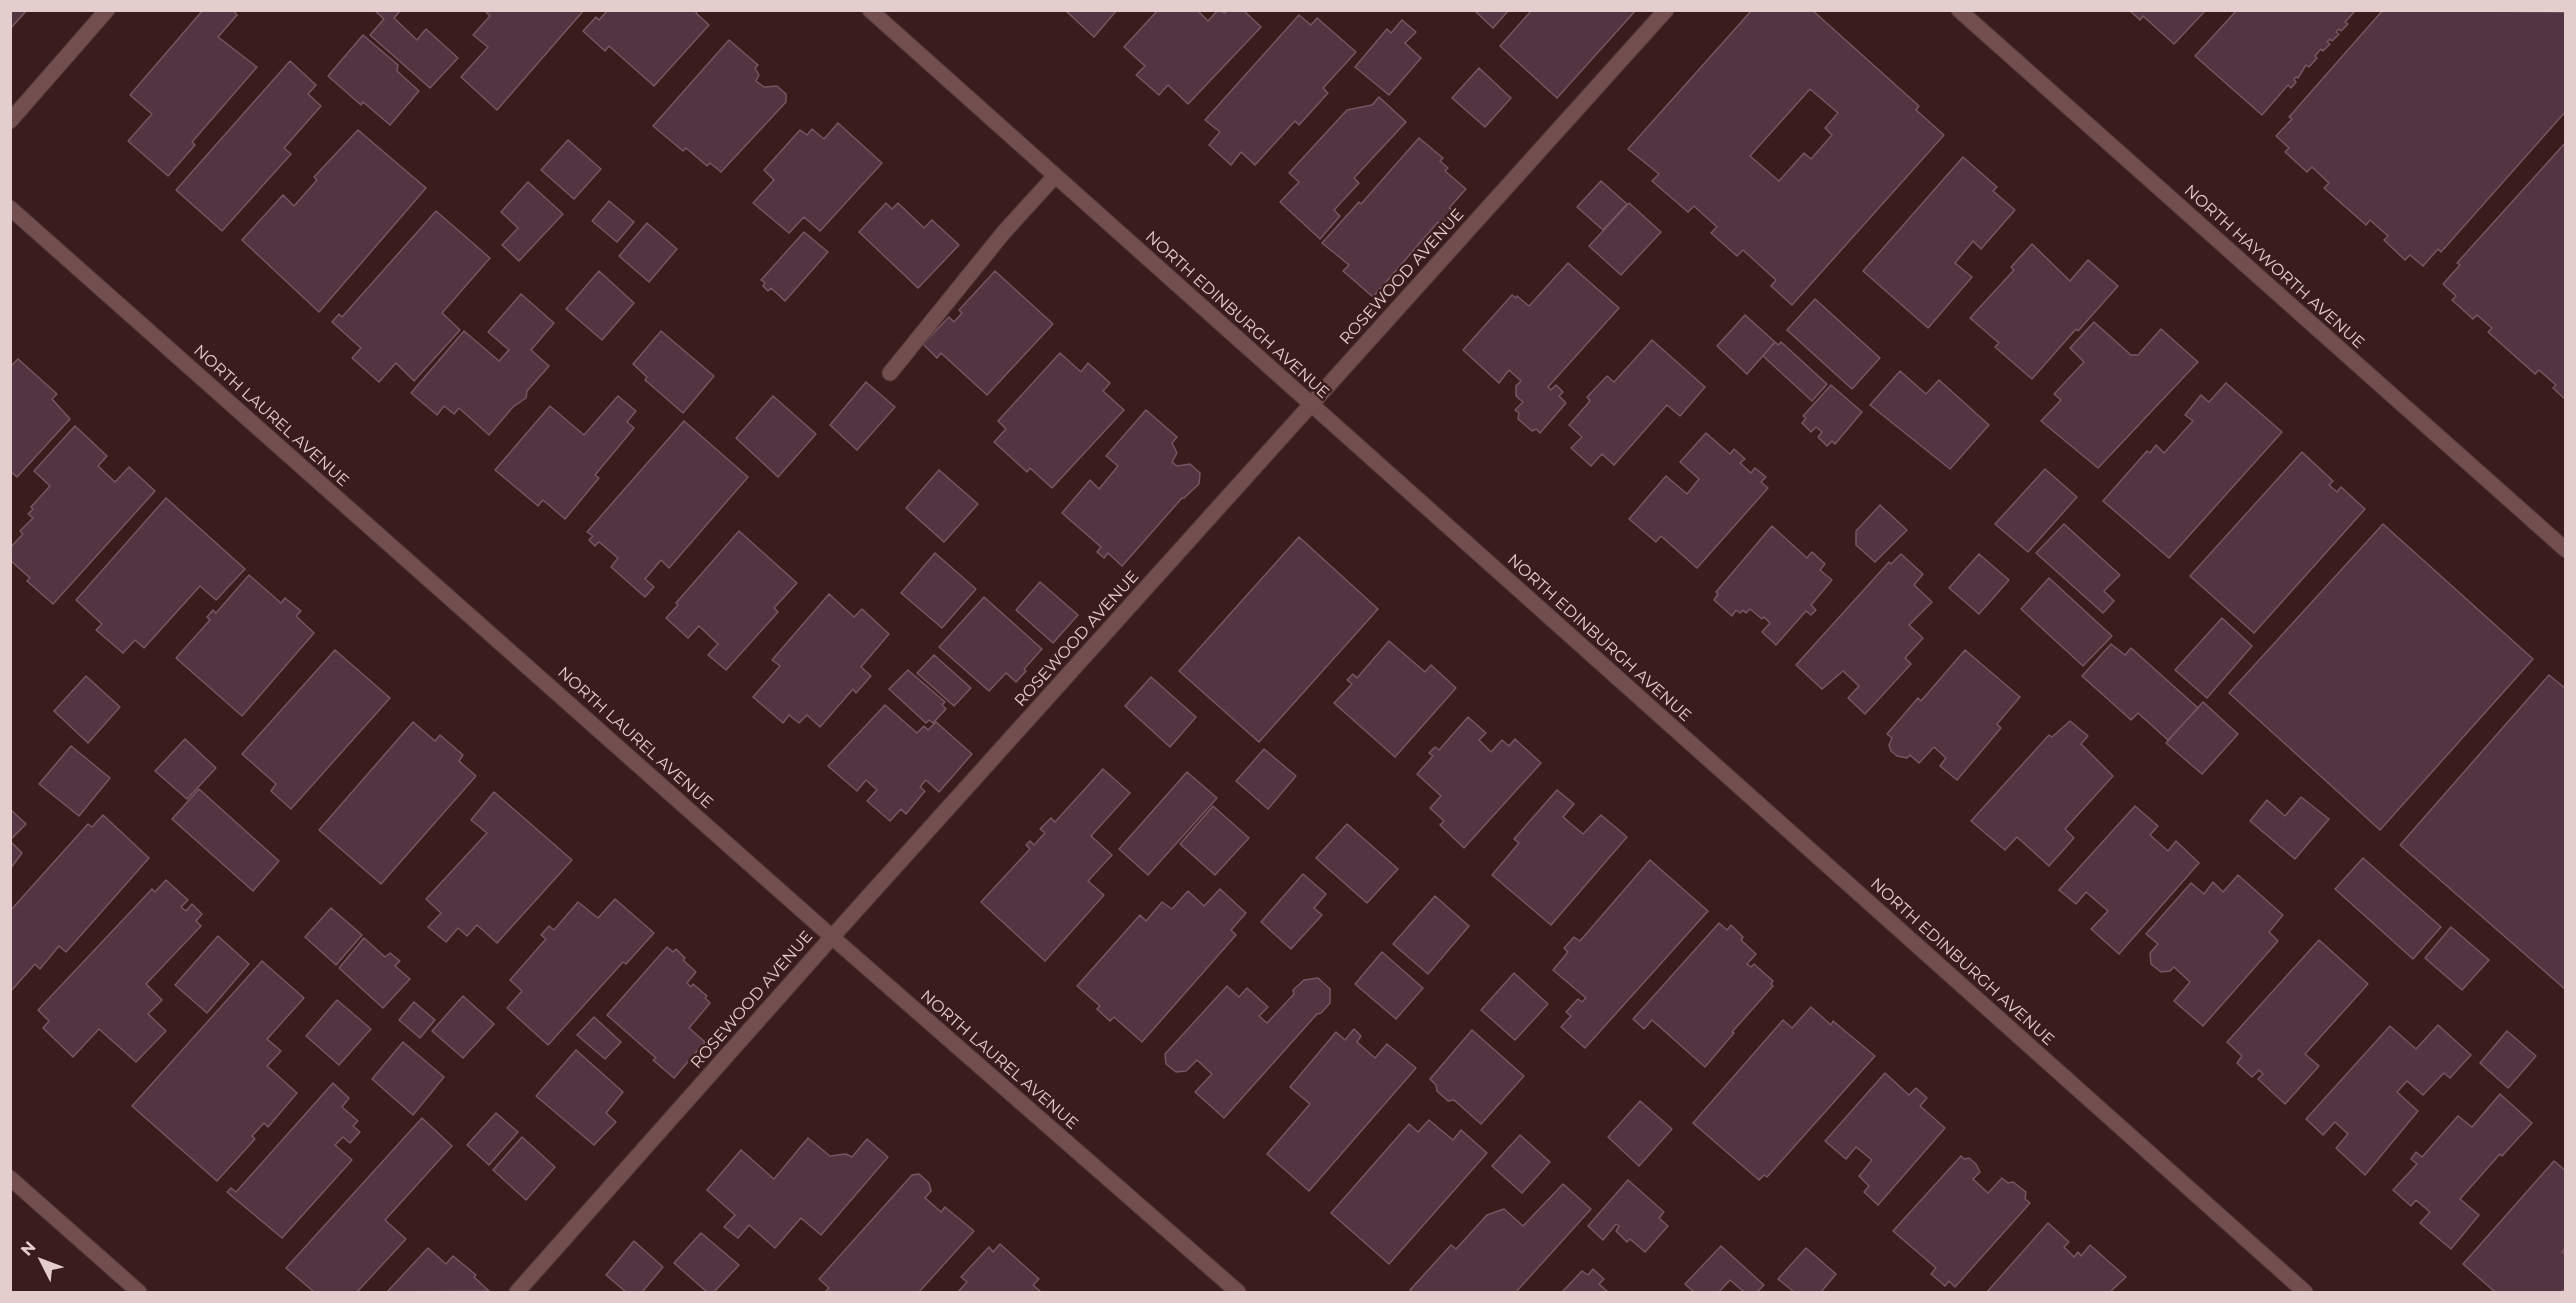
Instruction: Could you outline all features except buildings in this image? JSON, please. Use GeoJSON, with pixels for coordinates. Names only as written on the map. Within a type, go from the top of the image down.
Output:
{"type":"FeatureCollection","features":[{"type":"Feature","properties":{"kind":"street"},"geometry":{"type":"LineString","coordinates":[[10,121],[107,10]]}},
{"type":"Feature","properties":{"kind":"street","name":"NORTH EDINBURGH AVENUE"},"geometry":{"type":"LineString","coordinates":[[870,10],[2305,1293]]}},
{"type":"Feature","properties":{"kind":"street","name":"ROSEWOOD AVENUE"},"geometry":{"type":"LineString","coordinates":[[517,1293],[832,937],[1666,10]]}},
{"type":"Feature","properties":{"kind":"street","name":"NORTH HAYWORTH AVENUE"},"geometry":{"type":"LineString","coordinates":[[1959,10],[2565,550]]}},
{"type":"Feature","properties":{"kind":"street"},"geometry":{"type":"LineString","coordinates":[[890,373],[1004,232],[1055,176]]}},
{"type":"Feature","properties":{"kind":"street","name":"NORTH LAUREL AVENUE"},"geometry":{"type":"LineString","coordinates":[[10,208],[832,937],[1238,1293]]}},
{"type":"Feature","properties":{"kind":"street"},"geometry":{"type":"LineString","coordinates":[[10,1178],[139,1293]]}}]}
